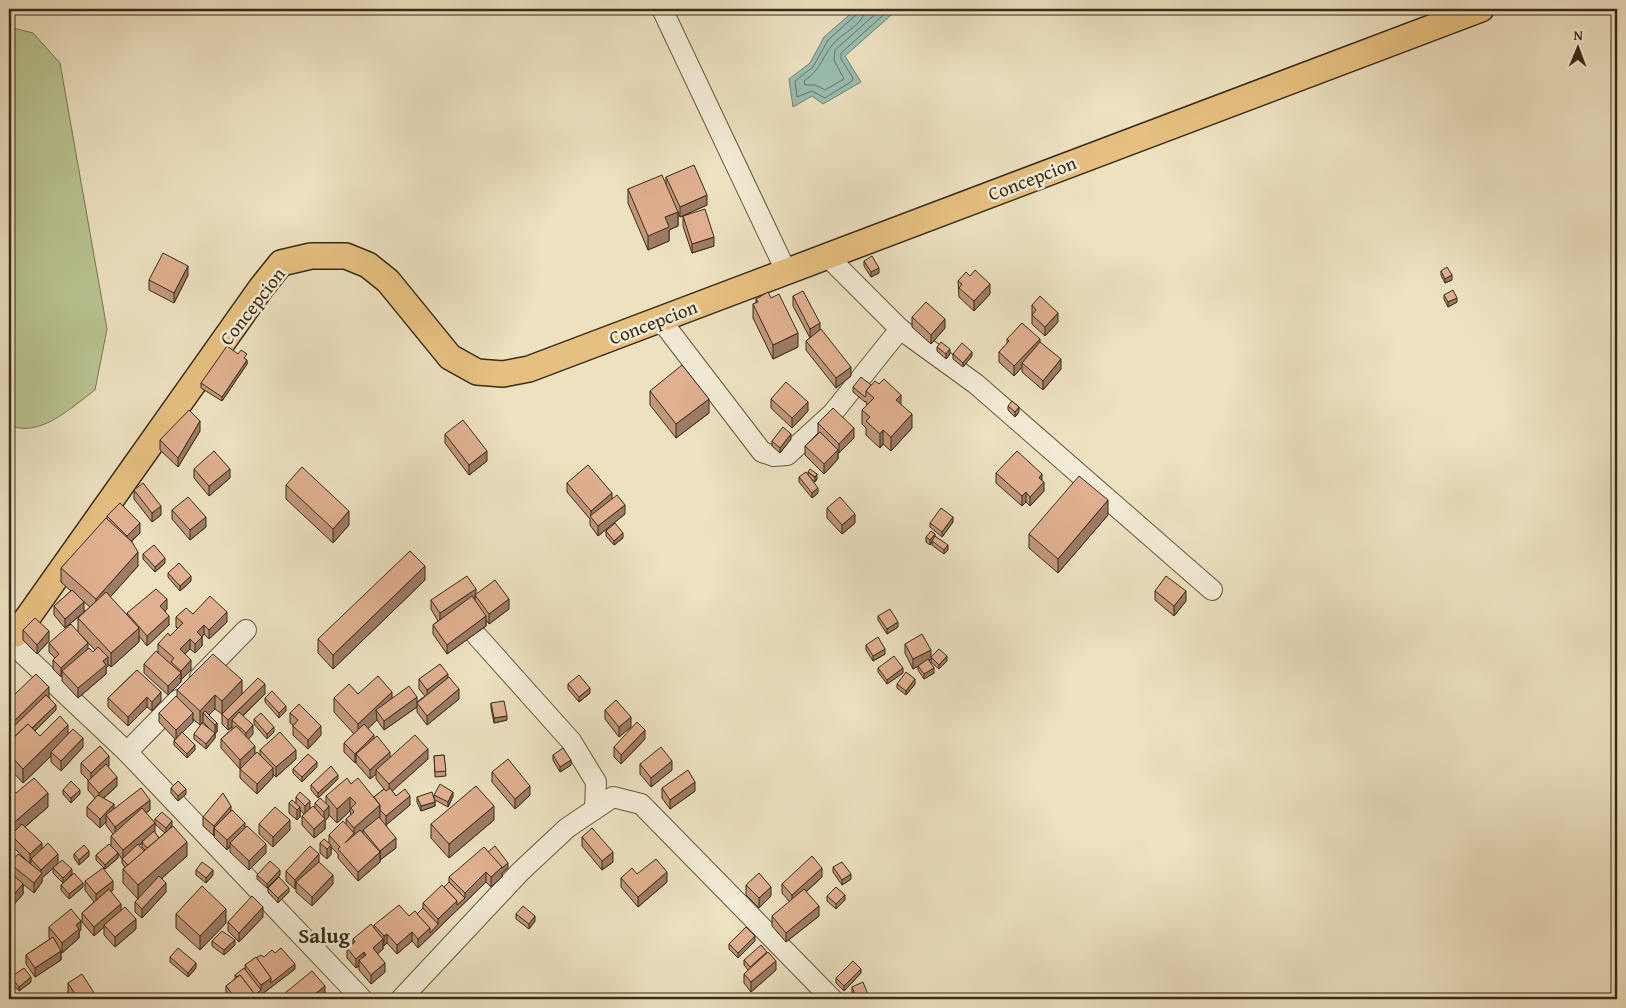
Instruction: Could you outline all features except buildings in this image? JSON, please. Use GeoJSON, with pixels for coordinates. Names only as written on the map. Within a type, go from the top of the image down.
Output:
{"type":"FeatureCollection","features":[{"type":"Feature","properties":{"kind":"main road","name":"Concepcion"},"geometry":{"type":"LineString","coordinates":[[12,631],[261,288],[282,263],[312,256],[346,256],[368,264],[388,281],[450,356],[477,372],[503,374],[528,369],[1481,9]]}},
{"type":"Feature","properties":{"kind":"street"},"geometry":{"type":"LineString","coordinates":[[662,9],[786,271]]}},
{"type":"Feature","properties":{"kind":"street"},"geometry":{"type":"LineString","coordinates":[[827,256],[900,329],[976,384],[1212,590]]}},
{"type":"Feature","properties":{"kind":"street"},"geometry":{"type":"LineString","coordinates":[[660,319],[762,452],[774,456],[787,455],[832,414],[900,329]]}},
{"type":"Feature","properties":{"kind":"street"},"geometry":{"type":"LineString","coordinates":[[127,752],[246,630]]}},
{"type":"Feature","properties":{"kind":"street"},"geometry":{"type":"LineString","coordinates":[[12,631],[21,652],[127,752],[362,999]]}},
{"type":"Feature","properties":{"kind":"street"},"geometry":{"type":"LineString","coordinates":[[478,636],[571,741],[596,782],[595,809]]}},
{"type":"Feature","properties":{"kind":"street"},"geometry":{"type":"LineString","coordinates":[[401,999],[520,872],[567,828],[613,797],[641,804],[832,999]]}},
{"type":"Feature","properties":{"kind":"green space"},"geometry":{"type":"Polygon","coordinates":[[[9,27],[33,33],[60,63],[107,329],[95,390],[55,419],[32,428],[20,428],[9,425],[9,27]]]}},
{"type":"Feature","properties":{"kind":"water"},"geometry":{"type":"Polygon","coordinates":[[[856,9],[898,9],[845,56],[861,82],[823,104],[812,96],[793,107],[789,79],[810,63],[824,37],[856,9]]]}},
{"type":"Feature","properties":{"kind":"district","name":"Salug"},"geometry":{"type":"Point","coordinates":[324,935]}}]}
